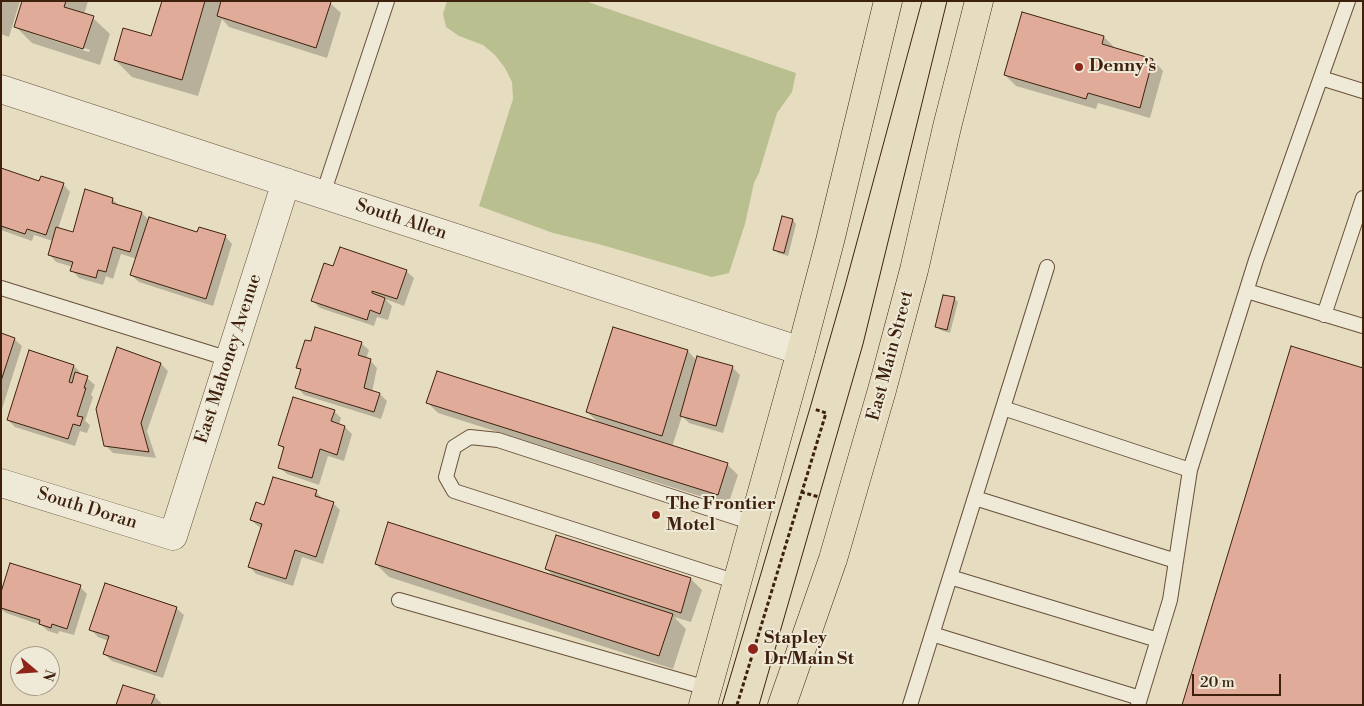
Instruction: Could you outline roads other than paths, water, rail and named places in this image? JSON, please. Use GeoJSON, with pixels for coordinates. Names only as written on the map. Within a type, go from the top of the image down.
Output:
{"type":"FeatureCollection","features":[{"type":"Feature","properties":{"kind":"main road"},"geometry":{"type":"LineString","coordinates":[[705,696],[801,351],[832,233],[888,1]]}},
{"type":"Feature","properties":{"kind":"main road","name":"East Main Street"},"geometry":{"type":"LineString","coordinates":[[782,705],[833,559],[882,390],[914,270],[947,127],[979,1]]}},
{"type":"Feature","properties":{"kind":"street","name":"South Allen"},"geometry":{"type":"LineString","coordinates":[[1,90],[801,351]]}},
{"type":"Feature","properties":{"kind":"street","name":"East Mahoney Avenue"},"geometry":{"type":"LineString","coordinates":[[173,536],[286,182]]}},
{"type":"Feature","properties":{"kind":"street","name":"South Doran"},"geometry":{"type":"LineString","coordinates":[[1,482],[173,536]]}},
{"type":"Feature","properties":{"kind":"lane"},"geometry":{"type":"LineString","coordinates":[[323,194],[387,1]]}},
{"type":"Feature","properties":{"kind":"lane"},"geometry":{"type":"LineString","coordinates":[[932,634],[1139,701],[1170,600],[1190,470],[1256,260],[1348,1]]}},
{"type":"Feature","properties":{"kind":"lane"},"geometry":{"type":"LineString","coordinates":[[1321,78],[1363,91]]}},
{"type":"Feature","properties":{"kind":"lane"},"geometry":{"type":"LineString","coordinates":[[1324,314],[1363,198]]}},
{"type":"Feature","properties":{"kind":"lane"},"geometry":{"type":"LineString","coordinates":[[910,705],[1047,267]]}},
{"type":"Feature","properties":{"kind":"lane"},"geometry":{"type":"LineString","coordinates":[[1,288],[229,359]]}},
{"type":"Feature","properties":{"kind":"lane"},"geometry":{"type":"LineString","coordinates":[[1247,291],[1363,326]]}},
{"type":"Feature","properties":{"kind":"lane"},"geometry":{"type":"LineString","coordinates":[[1003,408],[1190,470]]}},
{"type":"Feature","properties":{"kind":"lane"},"geometry":{"type":"LineString","coordinates":[[737,582],[454,491],[446,477],[454,447],[470,437],[498,440],[753,523]]}},
{"type":"Feature","properties":{"kind":"lane"},"geometry":{"type":"LineString","coordinates":[[975,498],[1176,561]]}},
{"type":"Feature","properties":{"kind":"lane"},"geometry":{"type":"LineString","coordinates":[[950,577],[1158,640]]}},
{"type":"Feature","properties":{"kind":"lane"},"geometry":{"type":"LineString","coordinates":[[399,600],[705,696]]}},
{"type":"Feature","properties":{"kind":"tram line"},"geometry":{"type":"LineString","coordinates":[[722,705],[845,286],[922,1]]}},
{"type":"Feature","properties":{"kind":"tram line"},"geometry":{"type":"LineString","coordinates":[[759,705],[863,344],[947,1]]}},
{"type":"Feature","properties":{"kind":"place","name":"Denny's"},"geometry":{"type":"Point","coordinates":[1079,67]}},
{"type":"Feature","properties":{"kind":"place","name":"The Frontier Motel"},"geometry":{"type":"Point","coordinates":[656,515]}},
{"type":"Feature","properties":{"kind":"place","name":"Stapley Dr/Main St"},"geometry":{"type":"Point","coordinates":[753,649]}}]}
